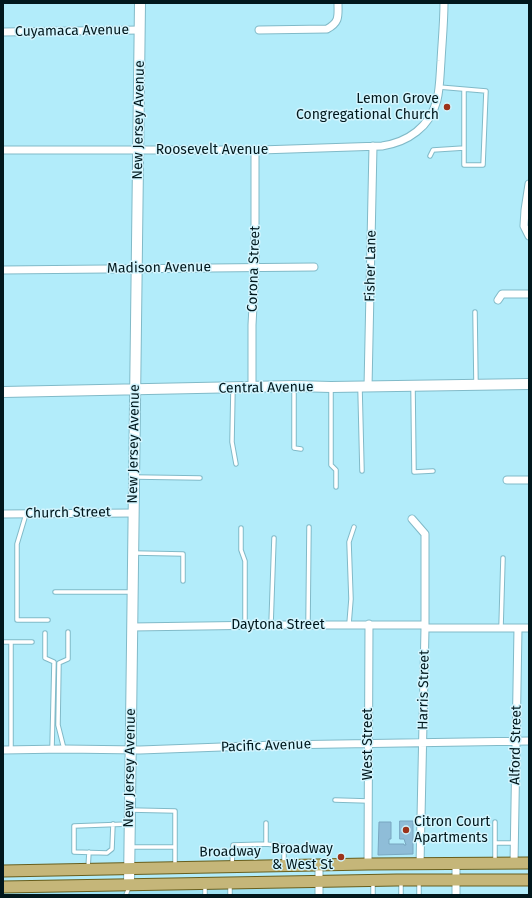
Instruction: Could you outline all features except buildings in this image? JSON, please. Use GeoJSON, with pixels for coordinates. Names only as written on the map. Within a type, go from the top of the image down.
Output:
{"type":"FeatureCollection","features":[{"type":"Feature","properties":{"kind":"main road","name":"Broadway"},"geometry":{"type":"LineString","coordinates":[[3,871],[232,866],[529,863]]}},
{"type":"Feature","properties":{"kind":"main road"},"geometry":{"type":"LineString","coordinates":[[3,887],[205,890],[319,882],[401,880],[529,880]]}},
{"type":"Feature","properties":{"kind":"street","name":"New Jersey Avenue"},"geometry":{"type":"LineString","coordinates":[[127,890],[130,824],[140,3]]}},
{"type":"Feature","properties":{"kind":"street"},"geometry":{"type":"LineString","coordinates":[[259,30],[327,29],[335,24],[338,18],[338,3]]}},
{"type":"Feature","properties":{"kind":"street","name":"Roosevelt Avenue"},"geometry":{"type":"LineString","coordinates":[[3,150],[255,150],[382,146],[398,143],[420,129],[426,123],[434,109],[439,87],[444,3]]}},
{"type":"Feature","properties":{"kind":"street","name":"Cuyamaca Avenue"},"geometry":{"type":"LineString","coordinates":[[3,32],[140,30]]}},
{"type":"Feature","properties":{"kind":"street","name":"Fisher Lane"},"geometry":{"type":"LineString","coordinates":[[364,387],[373,146]]}},
{"type":"Feature","properties":{"kind":"street","name":"Corona Street"},"geometry":{"type":"LineString","coordinates":[[252,388],[252,325],[255,267],[255,150]]}},
{"type":"Feature","properties":{"kind":"street"},"geometry":{"type":"LineString","coordinates":[[529,184],[524,226],[529,236]]}},
{"type":"Feature","properties":{"kind":"street","name":"Madison Avenue"},"geometry":{"type":"LineString","coordinates":[[3,270],[314,267]]}},
{"type":"Feature","properties":{"kind":"street"},"geometry":{"type":"LineString","coordinates":[[498,300],[502,294],[529,294]]}},
{"type":"Feature","properties":{"kind":"street","name":"Central Avenue"},"geometry":{"type":"LineString","coordinates":[[3,392],[294,386],[364,387],[529,384]]}},
{"type":"Feature","properties":{"kind":"street"},"geometry":{"type":"LineString","coordinates":[[507,480],[529,480]]}},
{"type":"Feature","properties":{"kind":"street","name":"Church Street"},"geometry":{"type":"LineString","coordinates":[[3,514],[133,513]]}},
{"type":"Feature","properties":{"kind":"street","name":"Harris Street"},"geometry":{"type":"LineString","coordinates":[[412,520],[425,534],[425,627],[420,865]]}},
{"type":"Feature","properties":{"kind":"street","name":"Daytona Street"},"geometry":{"type":"LineString","coordinates":[[132,627],[369,624],[425,627],[529,628]]}},
{"type":"Feature","properties":{"kind":"street","name":"West Street"},"geometry":{"type":"LineString","coordinates":[[368,864],[369,624]]}},
{"type":"Feature","properties":{"kind":"street","name":"Alford Street"},"geometry":{"type":"LineString","coordinates":[[514,863],[518,628]]}},
{"type":"Feature","properties":{"kind":"street","name":"Pacific Avenue"},"geometry":{"type":"LineString","coordinates":[[7,750],[130,750],[529,741]]}},
{"type":"Feature","properties":{"kind":"street"},"geometry":{"type":"LineString","coordinates":[[456,864],[456,895]]}},
{"type":"Feature","properties":{"kind":"street"},"geometry":{"type":"LineString","coordinates":[[319,865],[319,895]]}},
{"type":"Feature","properties":{"kind":"lane"},"geometry":{"type":"LineString","coordinates":[[439,87],[486,91],[483,165],[464,165],[464,90]]}},
{"type":"Feature","properties":{"kind":"lane"},"geometry":{"type":"LineString","coordinates":[[430,156],[433,150],[464,148]]}},
{"type":"Feature","properties":{"kind":"lane"},"geometry":{"type":"LineString","coordinates":[[476,312],[476,386]]}},
{"type":"Feature","properties":{"kind":"lane"},"geometry":{"type":"LineString","coordinates":[[294,386],[294,448],[301,449]]}},
{"type":"Feature","properties":{"kind":"lane"},"geometry":{"type":"LineString","coordinates":[[413,386],[414,472],[433,472]]}},
{"type":"Feature","properties":{"kind":"lane"},"geometry":{"type":"LineString","coordinates":[[331,387],[331,465],[336,470],[336,487]]}},
{"type":"Feature","properties":{"kind":"lane"},"geometry":{"type":"LineString","coordinates":[[362,471],[364,387]]}},
{"type":"Feature","properties":{"kind":"lane"},"geometry":{"type":"LineString","coordinates":[[233,388],[232,442],[236,464]]}},
{"type":"Feature","properties":{"kind":"lane"},"geometry":{"type":"LineString","coordinates":[[134,477],[200,478]]}},
{"type":"Feature","properties":{"kind":"lane"},"geometry":{"type":"LineString","coordinates":[[26,514],[17,544],[17,620],[48,620]]}},
{"type":"Feature","properties":{"kind":"lane"},"geometry":{"type":"LineString","coordinates":[[308,624],[309,527]]}},
{"type":"Feature","properties":{"kind":"lane"},"geometry":{"type":"LineString","coordinates":[[349,624],[349,542],[354,527]]}},
{"type":"Feature","properties":{"kind":"lane"},"geometry":{"type":"LineString","coordinates":[[241,528],[241,550],[245,561],[245,625]]}},
{"type":"Feature","properties":{"kind":"lane"},"geometry":{"type":"LineString","coordinates":[[271,625],[274,538]]}},
{"type":"Feature","properties":{"kind":"lane"},"geometry":{"type":"LineString","coordinates":[[133,553],[183,554],[183,581]]}},
{"type":"Feature","properties":{"kind":"lane"},"geometry":{"type":"LineString","coordinates":[[501,628],[503,558]]}},
{"type":"Feature","properties":{"kind":"lane"},"geometry":{"type":"LineString","coordinates":[[54,592],[132,592]]}},
{"type":"Feature","properties":{"kind":"lane"},"geometry":{"type":"LineString","coordinates":[[64,749],[58,725],[59,663],[68,659],[68,632]]}},
{"type":"Feature","properties":{"kind":"lane"},"geometry":{"type":"LineString","coordinates":[[45,633],[45,658],[54,662],[52,749]]}},
{"type":"Feature","properties":{"kind":"lane"},"geometry":{"type":"LineString","coordinates":[[3,642],[32,642]]}},
{"type":"Feature","properties":{"kind":"lane"},"geometry":{"type":"LineString","coordinates":[[7,750],[11,642]]}},
{"type":"Feature","properties":{"kind":"lane"},"geometry":{"type":"LineString","coordinates":[[335,800],[368,801]]}},
{"type":"Feature","properties":{"kind":"lane"},"geometry":{"type":"LineString","coordinates":[[130,810],[175,811],[175,868]]}},
{"type":"Feature","properties":{"kind":"lane"},"geometry":{"type":"LineString","coordinates":[[495,822],[495,864]]}},
{"type":"Feature","properties":{"kind":"lane"},"geometry":{"type":"LineString","coordinates":[[266,823],[266,844]]}},
{"type":"Feature","properties":{"kind":"lane"},"geometry":{"type":"LineString","coordinates":[[113,824],[112,849],[107,853],[74,852],[74,826],[113,824],[130,824]]}},
{"type":"Feature","properties":{"kind":"lane"},"geometry":{"type":"LineString","coordinates":[[495,843],[514,843]]}},
{"type":"Feature","properties":{"kind":"lane"},"geometry":{"type":"LineString","coordinates":[[232,866],[232,845],[266,844],[284,846],[284,866]]}},
{"type":"Feature","properties":{"kind":"lane"},"geometry":{"type":"LineString","coordinates":[[129,847],[175,847]]}},
{"type":"Feature","properties":{"kind":"lane"},"geometry":{"type":"LineString","coordinates":[[88,869],[89,852]]}},
{"type":"Feature","properties":{"kind":"lane"},"geometry":{"type":"LineString","coordinates":[[401,880],[401,895]]}},
{"type":"Feature","properties":{"kind":"lane"},"geometry":{"type":"LineString","coordinates":[[419,880],[419,895]]}},
{"type":"Feature","properties":{"kind":"lane"},"geometry":{"type":"LineString","coordinates":[[373,881],[373,895]]}},
{"type":"Feature","properties":{"kind":"shaded area"},"geometry":{"type":"Polygon","coordinates":[[[317,883],[317,895],[3,895],[3,889],[317,883]]]}},
{"type":"Feature","properties":{"kind":"place","name":"Lemon Grove Congregational Church"},"geometry":{"type":"Point","coordinates":[447,107]}},
{"type":"Feature","properties":{"kind":"place","name":"Citron Court Apartments"},"geometry":{"type":"Point","coordinates":[406,830]}},
{"type":"Feature","properties":{"kind":"place","name":"Broadway & West St"},"geometry":{"type":"Point","coordinates":[341,857]}}]}
